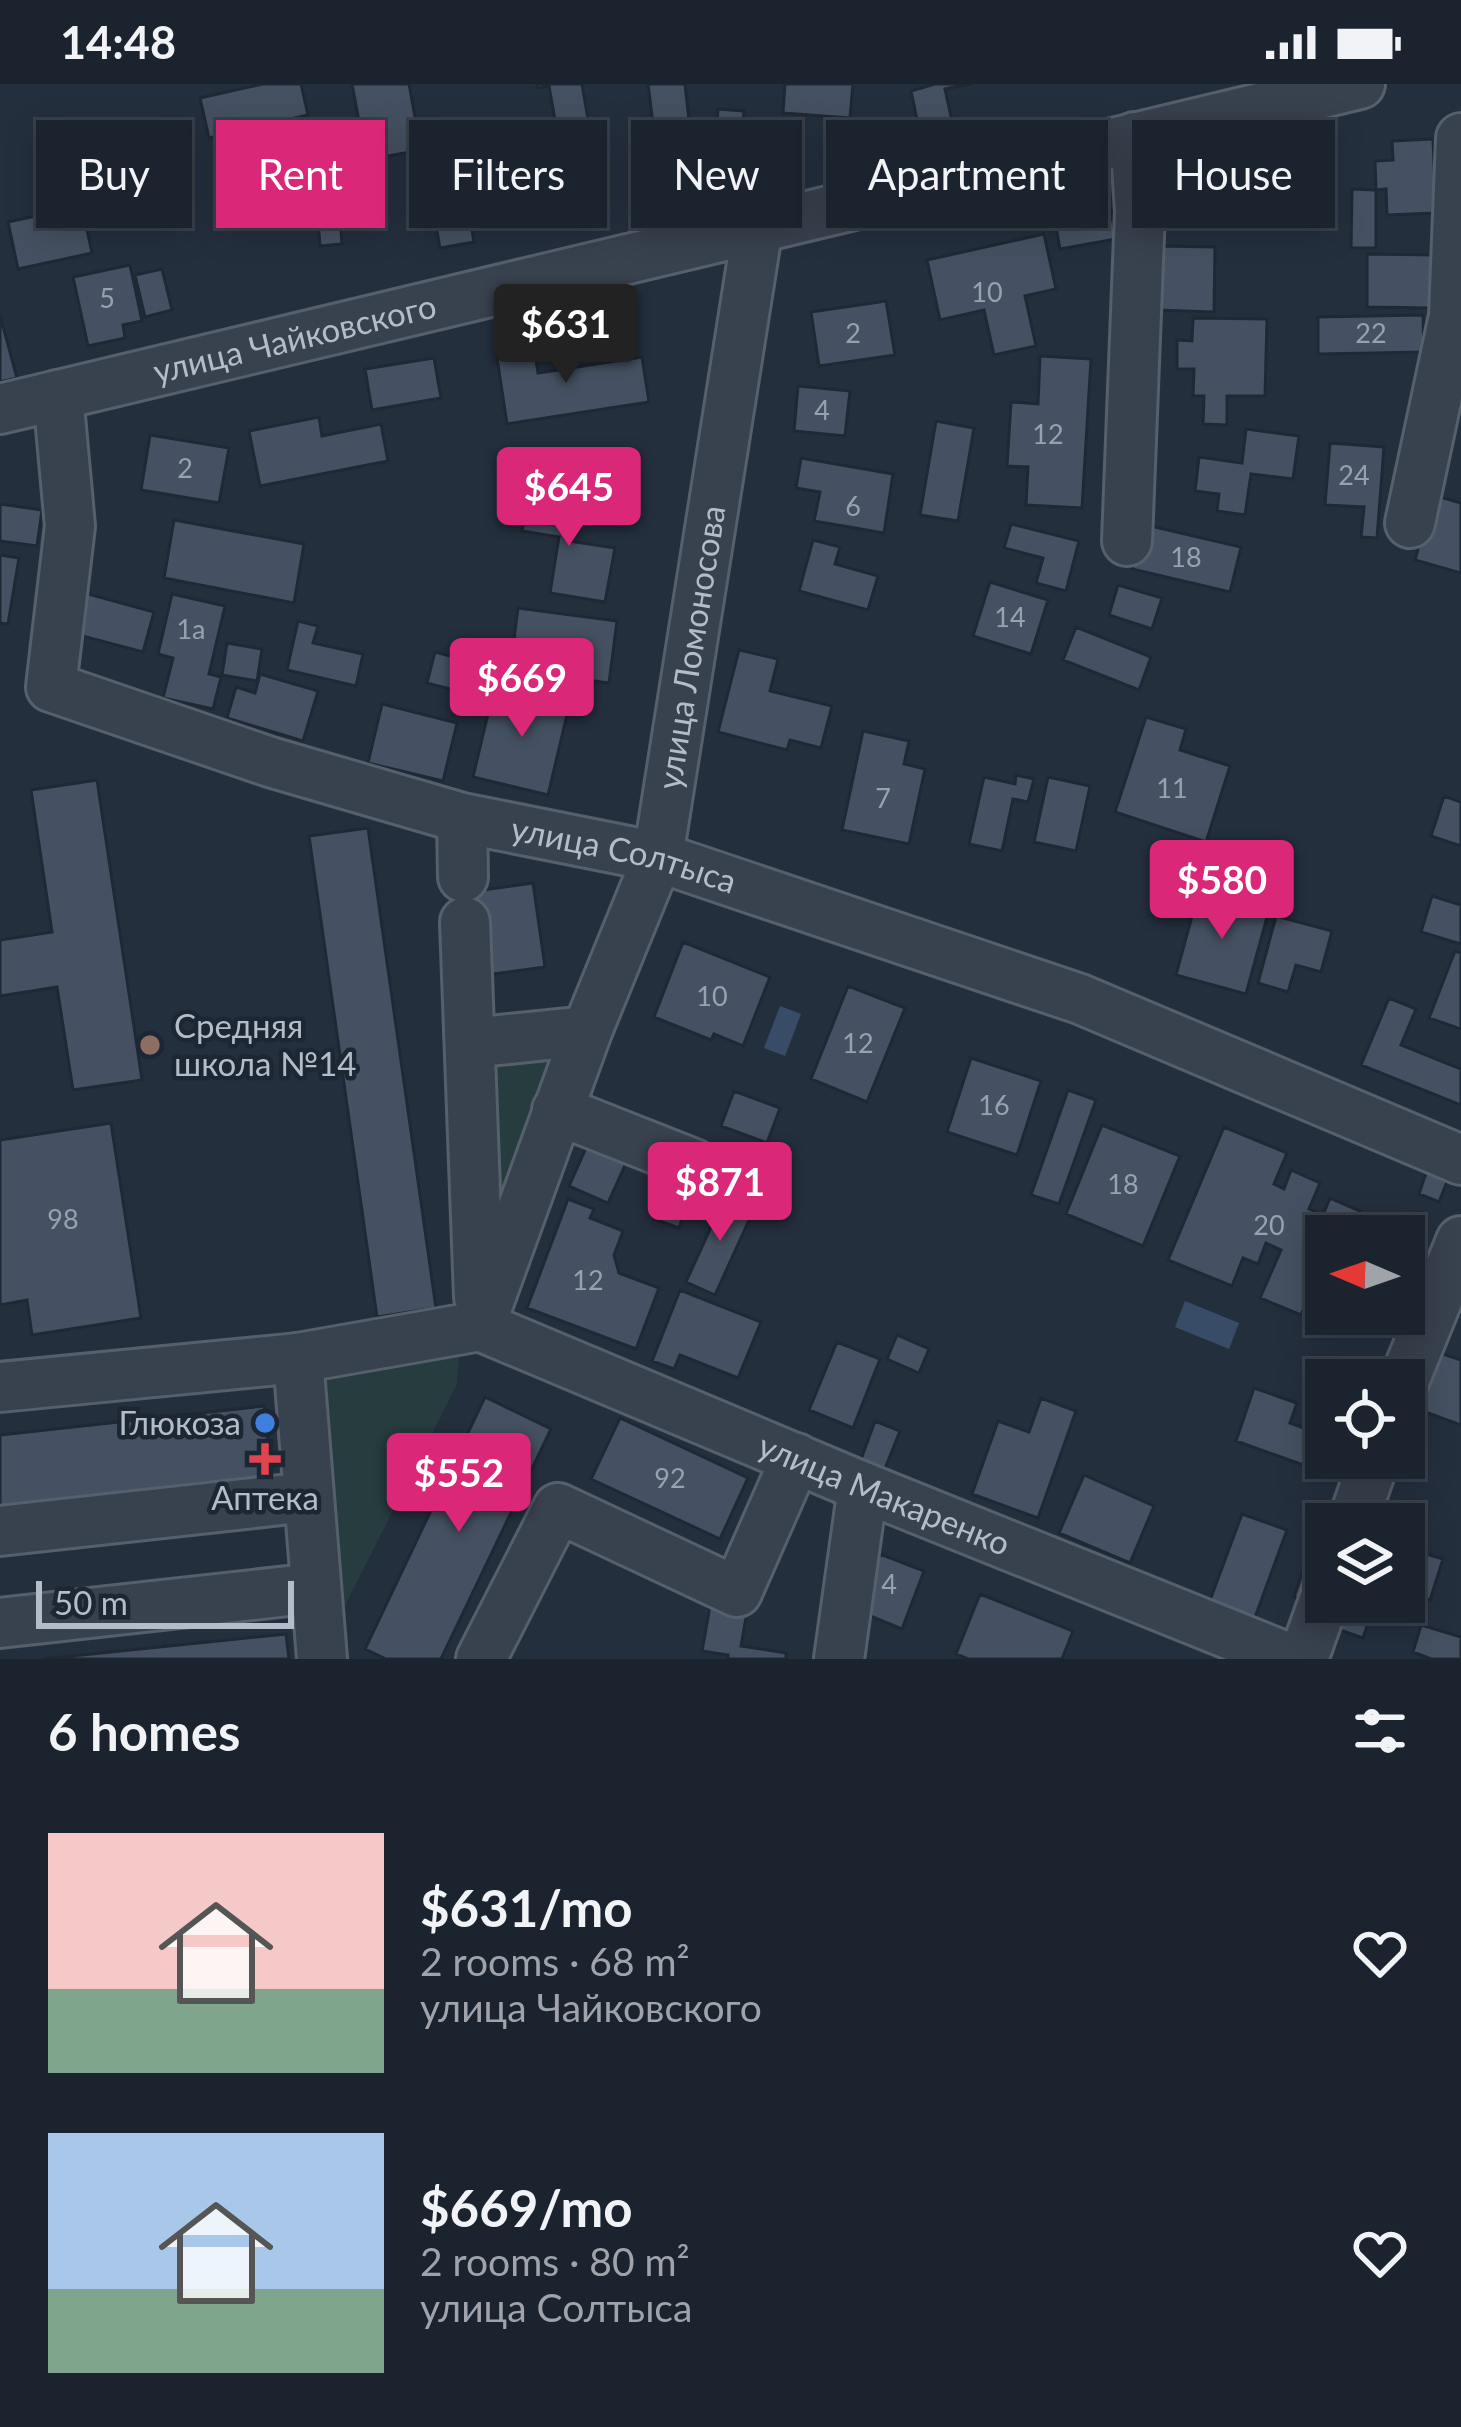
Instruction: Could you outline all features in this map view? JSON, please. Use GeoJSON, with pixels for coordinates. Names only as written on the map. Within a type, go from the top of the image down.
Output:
{"type":"FeatureCollection","features":[{"type":"Feature","properties":{"kind":"street","name":"улица Чайковского"},"geometry":{"type":"LineString","coordinates":[[1207,120],[1360,84]]}},
{"type":"Feature","properties":{"kind":"street","name":"улица Чайковского"},"geometry":{"type":"LineString","coordinates":[[802,216],[1132,138]]}},
{"type":"Feature","properties":{"kind":"street"},"geometry":{"type":"LineString","coordinates":[[1410,523],[1454,316],[1461,138]]}},
{"type":"Feature","properties":{"kind":"street","name":"улица Чайковского"},"geometry":{"type":"LineString","coordinates":[[0,410],[750,228]]}},
{"type":"Feature","properties":{"kind":"street","name":"улица Ломоносова"},"geometry":{"type":"LineString","coordinates":[[480,1326],[557,1110],[658,857],[758,228]]}},
{"type":"Feature","properties":{"kind":"street"},"geometry":{"type":"LineString","coordinates":[[1127,542],[1139,228]]}},
{"type":"Feature","properties":{"kind":"street","name":"улица Солтыса"},"geometry":{"type":"LineString","coordinates":[[58,395],[70,526],[51,687],[270,762],[462,818],[658,857],[1080,999],[1461,1160]]}},
{"type":"Feature","properties":{"kind":"street"},"geometry":{"type":"LineString","coordinates":[[0,1387],[298,1358],[480,1326],[462,818]]}},
{"type":"Feature","properties":{"kind":"street"},"geometry":{"type":"LineString","coordinates":[[470,1043],[587,1031]]}},
{"type":"Feature","properties":{"kind":"street"},"geometry":{"type":"LineString","coordinates":[[557,1110],[694,1164]]}},
{"type":"Feature","properties":{"kind":"street"},"geometry":{"type":"LineString","coordinates":[[1413,1359],[1461,1240]]}},
{"type":"Feature","properties":{"kind":"street","name":"улица Макаренко"},"geometry":{"type":"LineString","coordinates":[[480,1326],[862,1487],[1291,1659]]}},
{"type":"Feature","properties":{"kind":"street"},"geometry":{"type":"LineString","coordinates":[[298,1358],[322,1659]]}},
{"type":"Feature","properties":{"kind":"street"},"geometry":{"type":"LineString","coordinates":[[481,1659],[558,1508],[737,1592],[796,1459]]}},
{"type":"Feature","properties":{"kind":"street"},"geometry":{"type":"LineString","coordinates":[[838,1659],[862,1487]]}},
{"type":"Feature","properties":{"kind":"street"},"geometry":{"type":"LineString","coordinates":[[0,1531],[308,1497]]}},
{"type":"Feature","properties":{"kind":"street"},"geometry":{"type":"LineString","coordinates":[[0,1623],[315,1588]]}},
{"type":"Feature","properties":{"kind":"street"},"geometry":{"type":"LineString","coordinates":[[1303,1659],[1316,1623]]}},
{"type":"Feature","properties":{"kind":"green space"},"geometry":{"type":"Polygon","coordinates":[[[565,1046],[490,1252],[483,1055],[565,1046]]]}},
{"type":"Feature","properties":{"kind":"green space"},"geometry":{"type":"Polygon","coordinates":[[[461,1330],[457,1384],[321,1653],[298,1358],[461,1330]]]}},
{"type":"Feature","properties":{"kind":"water"},"geometry":{"type":"Polygon","coordinates":[[[780,1006],[801,1014],[785,1056],[764,1048],[780,1006]]]}},
{"type":"Feature","properties":{"kind":"water"},"geometry":{"type":"Polygon","coordinates":[[[1185,1301],[1239,1323],[1229,1349],[1175,1327],[1185,1301]]]}},
{"type":"Feature","properties":{"kind":"building"},"geometry":{"type":"Polygon","coordinates":[[[263,84],[301,84],[308,115],[286,120],[216,120],[216,136],[209,138],[200,98],[263,84]]]}},
{"type":"Feature","properties":{"kind":"building"},"geometry":{"type":"Polygon","coordinates":[[[352,84],[409,84],[416,120],[409,120],[409,152],[385,157],[385,120],[359,120],[352,84]]]}},
{"type":"Feature","properties":{"kind":"building"},"geometry":{"type":"Polygon","coordinates":[[[537,84],[582,84],[588,120],[555,120],[549,86],[537,88],[537,84]]]}},
{"type":"Feature","properties":{"kind":"building"},"geometry":{"type":"Polygon","coordinates":[[[648,84],[685,84],[689,120],[652,120],[648,84]]]}},
{"type":"Feature","properties":{"kind":"building"},"geometry":{"type":"Polygon","coordinates":[[[785,84],[853,84],[850,118],[783,113],[785,84]]]}},
{"type":"Feature","properties":{"kind":"building"},"geometry":{"type":"Polygon","coordinates":[[[935,84],[971,84],[945,89],[952,120],[917,120],[911,91],[935,84]]]}},
{"type":"Feature","properties":{"kind":"building"},"geometry":{"type":"Polygon","coordinates":[[[718,109],[744,111],[743,120],[717,120],[718,109]]]}},
{"type":"Feature","properties":{"kind":"building"},"geometry":{"type":"Polygon","coordinates":[[[1433,139],[1436,213],[1387,215],[1386,189],[1376,190],[1375,161],[1393,160],[1392,141],[1433,139]]]}},
{"type":"Feature","properties":{"kind":"building"},"geometry":{"type":"Polygon","coordinates":[[[1352,189],[1376,190],[1376,248],[1351,248],[1352,189]]]}},
{"type":"Feature","properties":{"kind":"building"},"geometry":{"type":"Polygon","coordinates":[[[1108,200],[1116,239],[1060,249],[1056,228],[1108,228],[1108,200]]]}},
{"type":"Feature","properties":{"kind":"building"},"geometry":{"type":"Polygon","coordinates":[[[36,216],[36,228],[87,228],[92,253],[18,269],[8,222],[36,216]]]}},
{"type":"Feature","properties":{"kind":"building"},"geometry":{"type":"Polygon","coordinates":[[[319,228],[341,228],[342,244],[320,246],[319,228]]]}},
{"type":"Feature","properties":{"kind":"building"},"geometry":{"type":"Polygon","coordinates":[[[436,228],[472,228],[474,242],[440,248],[436,228]]]}},
{"type":"Feature","properties":{"kind":"building"},"geometry":{"type":"Polygon","coordinates":[[[1044,234],[1056,289],[1025,296],[1036,346],[994,355],[984,310],[940,320],[927,260],[1044,234]]]}},
{"type":"Feature","properties":{"kind":"building"},"geometry":{"type":"Polygon","coordinates":[[[1158,246],[1215,247],[1214,312],[1156,310],[1158,246]]]}},
{"type":"Feature","properties":{"kind":"building"},"geometry":{"type":"Polygon","coordinates":[[[1367,254],[1433,255],[1433,308],[1367,307],[1367,254]]]}},
{"type":"Feature","properties":{"kind":"building"},"geometry":{"type":"Polygon","coordinates":[[[130,265],[142,321],[123,325],[125,338],[88,346],[73,277],[130,265]]]}},
{"type":"Feature","properties":{"kind":"building"},"geometry":{"type":"Polygon","coordinates":[[[162,269],[172,310],[145,317],[135,275],[162,269]]]}},
{"type":"Feature","properties":{"kind":"building"},"geometry":{"type":"Polygon","coordinates":[[[886,301],[895,355],[819,366],[811,312],[886,301]]]}},
{"type":"Feature","properties":{"kind":"building"},"geometry":{"type":"Polygon","coordinates":[[[0,315],[17,378],[0,382],[0,315]]]}},
{"type":"Feature","properties":{"kind":"building"},"geometry":{"type":"Polygon","coordinates":[[[1423,315],[1424,352],[1318,354],[1318,317],[1423,315]]]}},
{"type":"Feature","properties":{"kind":"building"},"geometry":{"type":"Polygon","coordinates":[[[1193,318],[1267,319],[1265,396],[1227,396],[1227,425],[1203,424],[1204,396],[1193,396],[1194,369],[1177,369],[1177,340],[1192,341],[1193,318]]]}},
{"type":"Feature","properties":{"kind":"building"},"geometry":{"type":"Polygon","coordinates":[[[534,345],[538,373],[642,357],[649,402],[507,424],[496,351],[534,345]]]}},
{"type":"Feature","properties":{"kind":"building"},"geometry":{"type":"Polygon","coordinates":[[[1040,356],[1091,359],[1082,508],[1026,505],[1028,467],[1007,466],[1011,402],[1038,404],[1040,356]]]}},
{"type":"Feature","properties":{"kind":"building"},"geometry":{"type":"Polygon","coordinates":[[[434,358],[441,398],[372,410],[365,369],[434,358]]]}},
{"type":"Feature","properties":{"kind":"building"},"geometry":{"type":"Polygon","coordinates":[[[798,386],[850,391],[845,436],[794,431],[798,386]]]}},
{"type":"Feature","properties":{"kind":"building"},"geometry":{"type":"Polygon","coordinates":[[[319,417],[322,436],[381,424],[388,461],[260,486],[249,431],[319,417]]]}},
{"type":"Feature","properties":{"kind":"building"},"geometry":{"type":"Polygon","coordinates":[[[936,421],[974,428],[958,521],[920,515],[936,421]]]}},
{"type":"Feature","properties":{"kind":"building"},"geometry":{"type":"Polygon","coordinates":[[[1246,429],[1299,436],[1293,479],[1251,474],[1245,515],[1217,511],[1219,494],[1195,491],[1199,457],[1242,463],[1246,429]]]}},
{"type":"Feature","properties":{"kind":"building"},"geometry":{"type":"Polygon","coordinates":[[[150,435],[229,448],[219,503],[141,490],[150,435]]]}},
{"type":"Feature","properties":{"kind":"building"},"geometry":{"type":"Polygon","coordinates":[[[1330,443],[1384,447],[1377,538],[1361,537],[1364,507],[1325,505],[1330,443]]]}},
{"type":"Feature","properties":{"kind":"building"},"geometry":{"type":"Polygon","coordinates":[[[801,458],[893,474],[884,533],[814,521],[820,492],[796,488],[801,458]]]}},
{"type":"Feature","properties":{"kind":"building"},"geometry":{"type":"Polygon","coordinates":[[[529,491],[577,499],[569,541],[615,548],[605,602],[550,593],[559,537],[522,531],[529,491]]]}},
{"type":"Feature","properties":{"kind":"building"},"geometry":{"type":"Polygon","coordinates":[[[1433,495],[1461,503],[1461,573],[1415,560],[1433,495]]]}},
{"type":"Feature","properties":{"kind":"building"},"geometry":{"type":"Polygon","coordinates":[[[0,504],[42,510],[37,546],[0,541],[0,504]]]}},
{"type":"Feature","properties":{"kind":"building"},"geometry":{"type":"Polygon","coordinates":[[[174,520],[304,544],[294,603],[164,578],[174,520]]]}},
{"type":"Feature","properties":{"kind":"building"},"geometry":{"type":"Polygon","coordinates":[[[1011,524],[1079,541],[1066,591],[1036,583],[1043,558],[1004,548],[1011,524]]]}},
{"type":"Feature","properties":{"kind":"building"},"geometry":{"type":"Polygon","coordinates":[[[1142,524],[1241,547],[1230,592],[1132,569],[1142,524]]]}},
{"type":"Feature","properties":{"kind":"building"},"geometry":{"type":"Polygon","coordinates":[[[813,540],[840,547],[835,564],[878,576],[868,610],[799,591],[813,540]]]}},
{"type":"Feature","properties":{"kind":"building"},"geometry":{"type":"Polygon","coordinates":[[[0,555],[19,558],[8,624],[0,623],[0,555]]]}},
{"type":"Feature","properties":{"kind":"building"},"geometry":{"type":"Polygon","coordinates":[[[990,582],[1048,600],[1031,654],[973,636],[990,582]]]}},
{"type":"Feature","properties":{"kind":"building"},"geometry":{"type":"Polygon","coordinates":[[[1118,585],[1162,598],[1152,629],[1109,615],[1118,585]]]}},
{"type":"Feature","properties":{"kind":"building"},"geometry":{"type":"Polygon","coordinates":[[[81,592],[154,612],[143,652],[71,633],[81,592]]]}},
{"type":"Feature","properties":{"kind":"building"},"geometry":{"type":"Polygon","coordinates":[[[172,594],[225,606],[209,674],[221,677],[213,709],[163,698],[173,658],[158,654],[172,594]]]}},
{"type":"Feature","properties":{"kind":"building"},"geometry":{"type":"Polygon","coordinates":[[[518,608],[617,621],[609,683],[542,674],[547,643],[514,639],[518,608]]]}},
{"type":"Feature","properties":{"kind":"building"},"geometry":{"type":"Polygon","coordinates":[[[298,621],[318,626],[313,643],[363,654],[356,686],[287,670],[298,621]]]}},
{"type":"Feature","properties":{"kind":"building"},"geometry":{"type":"Polygon","coordinates":[[[1076,627],[1151,657],[1139,690],[1063,660],[1076,627]]]}},
{"type":"Feature","properties":{"kind":"building"},"geometry":{"type":"Polygon","coordinates":[[[227,643],[262,649],[257,681],[222,675],[227,643]]]}},
{"type":"Feature","properties":{"kind":"building"},"geometry":{"type":"Polygon","coordinates":[[[739,650],[778,659],[770,691],[832,706],[821,748],[790,740],[787,750],[718,732],[739,650]]]}},
{"type":"Feature","properties":{"kind":"building"},"geometry":{"type":"Polygon","coordinates":[[[435,652],[484,665],[476,696],[427,683],[435,652]]]}},
{"type":"Feature","properties":{"kind":"building"},"geometry":{"type":"Polygon","coordinates":[[[260,674],[318,691],[303,741],[227,718],[236,687],[255,693],[260,674]]]}},
{"type":"Feature","properties":{"kind":"building"},"geometry":{"type":"Polygon","coordinates":[[[495,684],[570,702],[548,795],[473,777],[495,684]]]}},
{"type":"Feature","properties":{"kind":"building"},"geometry":{"type":"Polygon","coordinates":[[[382,704],[457,723],[443,781],[368,763],[382,704]]]}},
{"type":"Feature","properties":{"kind":"building"},"geometry":{"type":"Polygon","coordinates":[[[1146,717],[1186,729],[1180,750],[1230,766],[1206,842],[1115,812],[1146,717]]]}},
{"type":"Feature","properties":{"kind":"building"},"geometry":{"type":"Polygon","coordinates":[[[863,731],[909,741],[904,764],[925,769],[909,844],[842,830],[863,731]]]}},
{"type":"Feature","properties":{"kind":"building"},"geometry":{"type":"Polygon","coordinates":[[[1016,775],[1034,779],[1028,802],[1013,799],[1002,851],[969,844],[984,777],[1015,784],[1016,775]]]}},
{"type":"Feature","properties":{"kind":"building"},"geometry":{"type":"Polygon","coordinates":[[[1048,777],[1090,786],[1076,851],[1034,842],[1048,777]]]}},
{"type":"Feature","properties":{"kind":"building"},"geometry":{"type":"Polygon","coordinates":[[[97,780],[142,1080],[73,1090],[57,987],[0,996],[0,940],[52,932],[31,790],[97,780]]]}},
{"type":"Feature","properties":{"kind":"building"},"geometry":{"type":"Polygon","coordinates":[[[1444,796],[1461,802],[1461,846],[1431,836],[1444,796]]]}},
{"type":"Feature","properties":{"kind":"building"},"geometry":{"type":"Polygon","coordinates":[[[368,828],[436,1308],[377,1317],[309,836],[368,828]]]}},
{"type":"Feature","properties":{"kind":"building"},"geometry":{"type":"Polygon","coordinates":[[[533,883],[545,967],[486,975],[475,891],[533,883]]]}},
{"type":"Feature","properties":{"kind":"building"},"geometry":{"type":"Polygon","coordinates":[[[1199,890],[1269,910],[1246,994],[1176,975],[1199,890]]]}},
{"type":"Feature","properties":{"kind":"building"},"geometry":{"type":"Polygon","coordinates":[[[1432,896],[1461,905],[1461,944],[1421,932],[1432,896]]]}},
{"type":"Feature","properties":{"kind":"building"},"geometry":{"type":"Polygon","coordinates":[[[1276,916],[1332,931],[1321,972],[1296,965],[1288,992],[1258,983],[1276,916]]]}},
{"type":"Feature","properties":{"kind":"building"},"geometry":{"type":"Polygon","coordinates":[[[683,942],[770,977],[743,1046],[714,1034],[711,1040],[654,1017],[683,942]]]}},
{"type":"Feature","properties":{"kind":"building"},"geometry":{"type":"Polygon","coordinates":[[[1455,951],[1461,953],[1461,1029],[1429,1018],[1455,951]]]}},
{"type":"Feature","properties":{"kind":"building"},"geometry":{"type":"Polygon","coordinates":[[[848,986],[905,1008],[867,1102],[811,1079],[848,986]]]}},
{"type":"Feature","properties":{"kind":"building"},"geometry":{"type":"Polygon","coordinates":[[[1389,998],[1416,1009],[1401,1045],[1461,1069],[1461,1105],[1361,1065],[1389,998]]]}},
{"type":"Feature","properties":{"kind":"building"},"geometry":{"type":"Polygon","coordinates":[[[971,1058],[1041,1081],[1017,1155],[947,1132],[971,1058]]]}},
{"type":"Feature","properties":{"kind":"building"},"geometry":{"type":"Polygon","coordinates":[[[1068,1090],[1096,1100],[1059,1204],[1031,1195],[1068,1090]]]}},
{"type":"Feature","properties":{"kind":"building"},"geometry":{"type":"Polygon","coordinates":[[[734,1091],[780,1108],[767,1143],[721,1126],[734,1091]]]}},
{"type":"Feature","properties":{"kind":"building"},"geometry":{"type":"Polygon","coordinates":[[[111,1123],[141,1318],[32,1335],[27,1300],[0,1305],[0,1140],[111,1123]]]}},
{"type":"Feature","properties":{"kind":"building"},"geometry":{"type":"Polygon","coordinates":[[[1102,1125],[1180,1156],[1143,1246],[1066,1214],[1102,1125]]]}},
{"type":"Feature","properties":{"kind":"building"},"geometry":{"type":"Polygon","coordinates":[[[1224,1127],[1287,1153],[1274,1184],[1284,1189],[1291,1170],[1320,1183],[1309,1209],[1323,1215],[1305,1215],[1305,1306],[1301,1315],[1260,1298],[1281,1250],[1266,1243],[1258,1264],[1243,1258],[1232,1286],[1168,1260],[1224,1127]]]}},
{"type":"Feature","properties":{"kind":"building"},"geometry":{"type":"Polygon","coordinates":[[[591,1137],[630,1154],[608,1203],[569,1186],[591,1137]]]}},
{"type":"Feature","properties":{"kind":"building"},"geometry":{"type":"Polygon","coordinates":[[[1427,1170],[1448,1179],[1439,1202],[1419,1194],[1427,1170]]]}},
{"type":"Feature","properties":{"kind":"building"},"geometry":{"type":"Polygon","coordinates":[[[668,1177],[693,1186],[679,1228],[654,1219],[668,1177]]]}},
{"type":"Feature","properties":{"kind":"building"},"geometry":{"type":"Polygon","coordinates":[[[726,1194],[755,1207],[715,1295],[686,1282],[726,1194]]]}},
{"type":"Feature","properties":{"kind":"building"},"geometry":{"type":"Polygon","coordinates":[[[1330,1198],[1360,1211],[1358,1215],[1323,1215],[1330,1198]]]}},
{"type":"Feature","properties":{"kind":"building"},"geometry":{"type":"Polygon","coordinates":[[[568,1199],[594,1209],[590,1218],[623,1231],[614,1255],[619,1273],[659,1288],[636,1349],[527,1308],[568,1199]]]}},
{"type":"Feature","properties":{"kind":"building"},"geometry":{"type":"Polygon","coordinates":[[[680,1290],[761,1322],[738,1378],[680,1355],[674,1369],[652,1361],[680,1290]]]}},
{"type":"Feature","properties":{"kind":"building"},"geometry":{"type":"Polygon","coordinates":[[[897,1335],[929,1349],[919,1373],[887,1359],[897,1335]]]}},
{"type":"Feature","properties":{"kind":"building"},"geometry":{"type":"Polygon","coordinates":[[[837,1342],[880,1359],[853,1428],[809,1410],[837,1342]]]}},
{"type":"Feature","properties":{"kind":"building"},"geometry":{"type":"Polygon","coordinates":[[[1437,1352],[1461,1360],[1461,1425],[1425,1412],[1425,1386],[1437,1352]]]}},
{"type":"Feature","properties":{"kind":"building"},"geometry":{"type":"Polygon","coordinates":[[[1254,1388],[1297,1403],[1290,1423],[1305,1428],[1305,1466],[1236,1441],[1254,1388]]]}},
{"type":"Feature","properties":{"kind":"building"},"geometry":{"type":"Polygon","coordinates":[[[485,1397],[551,1429],[441,1659],[386,1659],[365,1649],[485,1397]]]}},
{"type":"Feature","properties":{"kind":"building"},"geometry":{"type":"Polygon","coordinates":[[[1041,1398],[1076,1411],[1038,1518],[972,1494],[998,1421],[1029,1432],[1041,1398]]]}},
{"type":"Feature","properties":{"kind":"building"},"geometry":{"type":"Polygon","coordinates":[[[264,1406],[272,1478],[0,1508],[0,1435],[264,1406]]]}},
{"type":"Feature","properties":{"kind":"building"},"geometry":{"type":"Polygon","coordinates":[[[620,1418],[748,1478],[720,1539],[591,1479],[620,1418]]]}},
{"type":"Feature","properties":{"kind":"building"},"geometry":{"type":"Polygon","coordinates":[[[875,1421],[900,1431],[884,1471],[860,1462],[875,1421]]]}},
{"type":"Feature","properties":{"kind":"building"},"geometry":{"type":"Polygon","coordinates":[[[1084,1475],[1154,1506],[1130,1563],[1059,1533],[1084,1475]]]}},
{"type":"Feature","properties":{"kind":"building"},"geometry":{"type":"Polygon","coordinates":[[[1242,1514],[1287,1530],[1254,1620],[1209,1603],[1242,1514]]]}},
{"type":"Feature","properties":{"kind":"building"},"geometry":{"type":"Polygon","coordinates":[[[1425,1553],[1443,1559],[1430,1600],[1425,1599],[1425,1553]]]}},
{"type":"Feature","properties":{"kind":"building"},"geometry":{"type":"Polygon","coordinates":[[[880,1554],[924,1571],[902,1629],[858,1611],[880,1554]]]}},
{"type":"Feature","properties":{"kind":"building"},"geometry":{"type":"Polygon","coordinates":[[[1305,1565],[1305,1600],[1294,1597],[1305,1565]]]}},
{"type":"Feature","properties":{"kind":"building"},"geometry":{"type":"Polygon","coordinates":[[[980,1594],[1073,1631],[1062,1659],[968,1659],[956,1654],[980,1594]]]}},
{"type":"Feature","properties":{"kind":"building"},"geometry":{"type":"Polygon","coordinates":[[[710,1606],[747,1612],[741,1646],[786,1653],[786,1659],[728,1659],[728,1655],[702,1651],[710,1606]]]}},
{"type":"Feature","properties":{"kind":"building"},"geometry":{"type":"Polygon","coordinates":[[[1339,1623],[1368,1623],[1363,1638],[1337,1629],[1339,1623]]]}},
{"type":"Feature","properties":{"kind":"building"},"geometry":{"type":"Polygon","coordinates":[[[1421,1625],[1461,1637],[1461,1659],[1431,1659],[1413,1652],[1421,1625]]]}},
{"type":"Feature","properties":{"kind":"building"},"geometry":{"type":"Polygon","coordinates":[[[286,1634],[289,1659],[43,1659],[208,1642],[286,1634]]]}},
{"type":"Feature","properties":{"kind":"place","name":"Средняя школа №14"},"geometry":{"type":"Point","coordinates":[150,1045]}},
{"type":"Feature","properties":{"kind":"place","name":"Глюкоза"},"geometry":{"type":"Point","coordinates":[265,1423]}},
{"type":"Feature","properties":{"kind":"place","name":"Аптека"},"geometry":{"type":"Point","coordinates":[265,1459]}}]}
